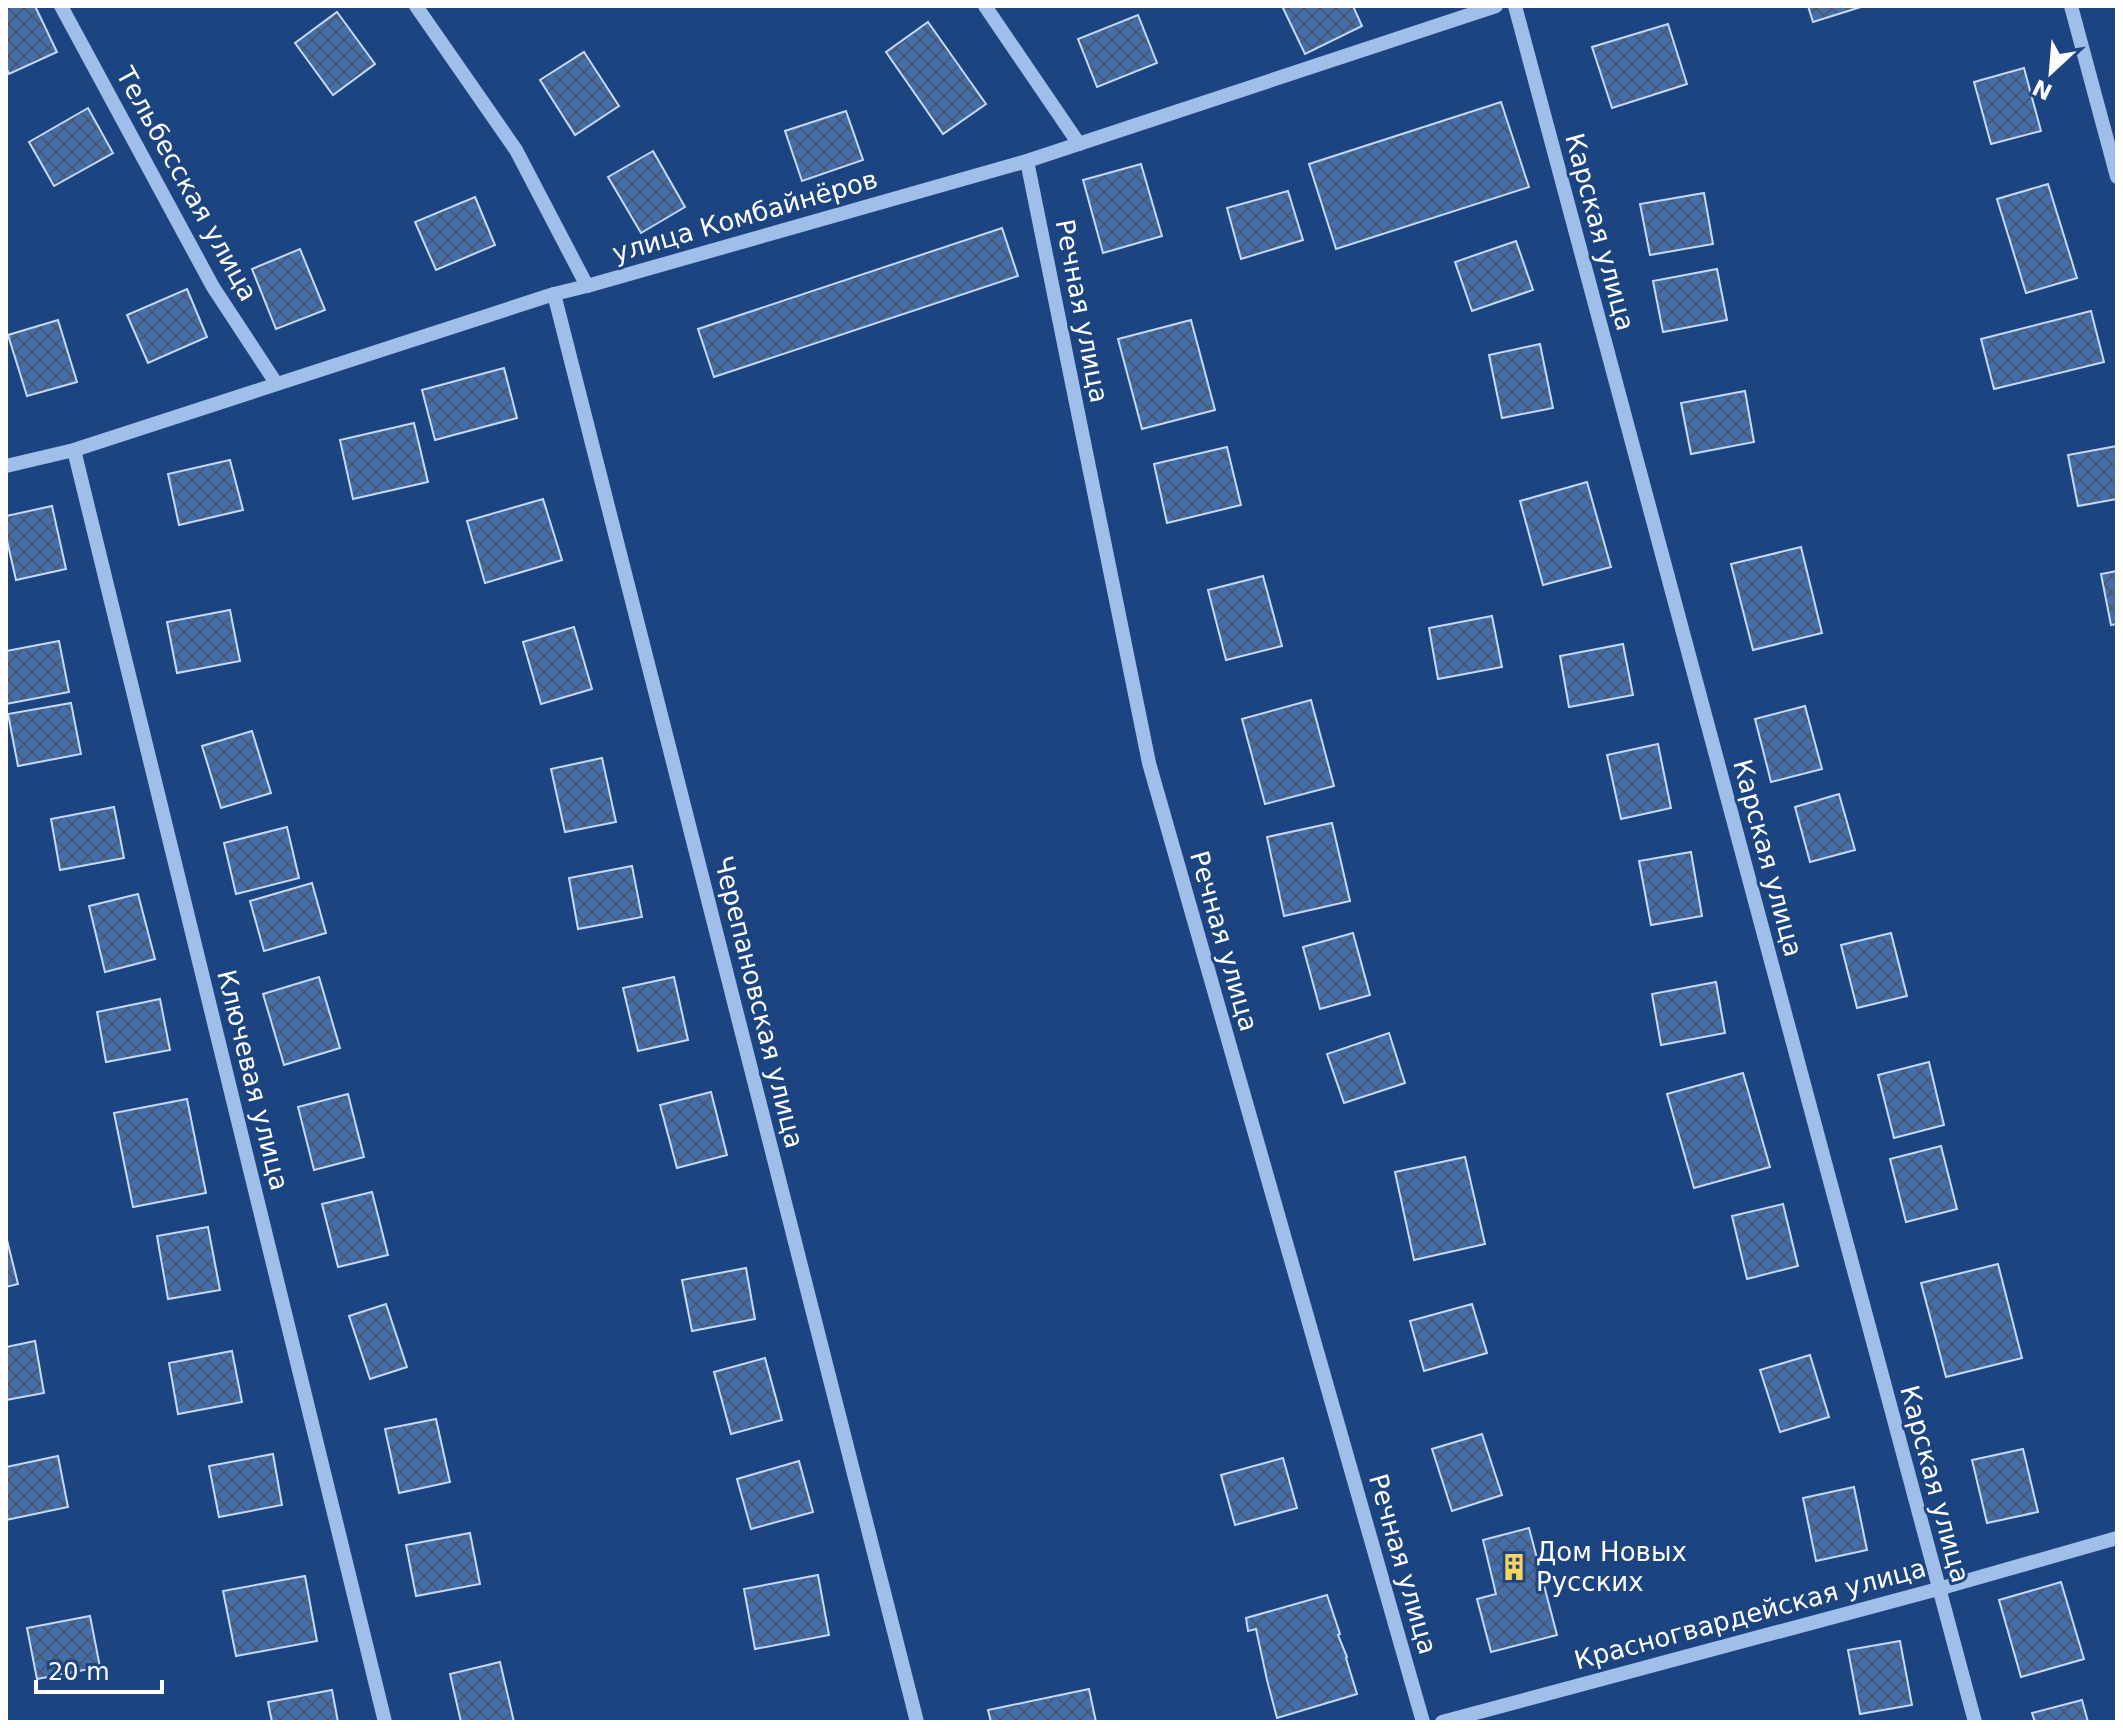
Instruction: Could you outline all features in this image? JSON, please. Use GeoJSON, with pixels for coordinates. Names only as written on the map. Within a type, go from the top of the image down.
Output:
{"type":"FeatureCollection","features":[{"type":"Feature","properties":{"kind":"street","name":"Тельбесская улица"},"geometry":{"type":"LineString","coordinates":[[61,6],[213,287],[276,383]]}},
{"type":"Feature","properties":{"kind":"street"},"geometry":{"type":"LineString","coordinates":[[416,6],[516,150],[587,286]]}},
{"type":"Feature","properties":{"kind":"street"},"geometry":{"type":"LineString","coordinates":[[985,6],[1079,144]]}},
{"type":"Feature","properties":{"kind":"street","name":"улица Комбайнёров"},"geometry":{"type":"LineString","coordinates":[[6,466],[74,450],[554,294],[1027,161],[1496,6]]}},
{"type":"Feature","properties":{"kind":"street","name":"Карская улица"},"geometry":{"type":"LineString","coordinates":[[1515,6],[1975,1722]]}},
{"type":"Feature","properties":{"kind":"street"},"geometry":{"type":"LineString","coordinates":[[2071,6],[2117,177]]}},
{"type":"Feature","properties":{"kind":"street","name":"Речная улица"},"geometry":{"type":"LineString","coordinates":[[1027,161],[1149,763],[1423,1722]]}},
{"type":"Feature","properties":{"kind":"street","name":"Черепановская улица"},"geometry":{"type":"LineString","coordinates":[[554,294],[917,1722]]}},
{"type":"Feature","properties":{"kind":"street","name":"Ключевая улица"},"geometry":{"type":"LineString","coordinates":[[74,450],[385,1722]]}},
{"type":"Feature","properties":{"kind":"street","name":"Красногвардейская улица"},"geometry":{"type":"LineString","coordinates":[[1442,1722],[2117,1538]]}},
{"type":"Feature","properties":{"kind":"building"},"geometry":{"type":"Polygon","coordinates":[[[6,6],[35,6],[57,52],[9,74],[6,67],[6,6]]]}},
{"type":"Feature","properties":{"kind":"building"},"geometry":{"type":"Polygon","coordinates":[[[1282,6],[1353,6],[1362,26],[1305,54],[1282,6]]]}},
{"type":"Feature","properties":{"kind":"building"},"geometry":{"type":"Polygon","coordinates":[[[1808,6],[1864,6],[1813,22],[1808,6]]]}},
{"type":"Feature","properties":{"kind":"building"},"geometry":{"type":"Polygon","coordinates":[[[337,12],[375,64],[333,95],[295,43],[337,12]]]}},
{"type":"Feature","properties":{"kind":"building"},"geometry":{"type":"Polygon","coordinates":[[[1138,15],[1157,63],[1097,87],[1078,39],[1138,15]]]}},
{"type":"Feature","properties":{"kind":"building"},"geometry":{"type":"Polygon","coordinates":[[[928,22],[986,104],[943,134],[886,52],[928,22]]]}},
{"type":"Feature","properties":{"kind":"building"},"geometry":{"type":"Polygon","coordinates":[[[1668,24],[1687,84],[1612,108],[1592,47],[1668,24]]]}},
{"type":"Feature","properties":{"kind":"building"},"geometry":{"type":"Polygon","coordinates":[[[584,52],[619,106],[575,135],[540,80],[584,52]]]}},
{"type":"Feature","properties":{"kind":"building"},"geometry":{"type":"Polygon","coordinates":[[[2024,68],[2041,131],[1991,144],[1974,82],[2024,68]]]}},
{"type":"Feature","properties":{"kind":"building"},"geometry":{"type":"Polygon","coordinates":[[[1501,102],[1529,187],[1336,249],[1309,164],[1501,102]]]}},
{"type":"Feature","properties":{"kind":"building"},"geometry":{"type":"Polygon","coordinates":[[[88,108],[113,153],[54,186],[29,142],[88,108]]]}},
{"type":"Feature","properties":{"kind":"building"},"geometry":{"type":"Polygon","coordinates":[[[846,111],[863,160],[802,181],[785,131],[846,111]]]}},
{"type":"Feature","properties":{"kind":"building"},"geometry":{"type":"Polygon","coordinates":[[[653,151],[685,207],[641,233],[608,177],[653,151]]]}},
{"type":"Feature","properties":{"kind":"building"},"geometry":{"type":"Polygon","coordinates":[[[1141,164],[1162,236],[1103,253],[1083,180],[1141,164]]]}},
{"type":"Feature","properties":{"kind":"building"},"geometry":{"type":"Polygon","coordinates":[[[2048,184],[2077,278],[2026,293],[1997,199],[2048,184]]]}},
{"type":"Feature","properties":{"kind":"building"},"geometry":{"type":"Polygon","coordinates":[[[1288,191],[1303,240],[1241,259],[1227,208],[1288,191]]]}},
{"type":"Feature","properties":{"kind":"building"},"geometry":{"type":"Polygon","coordinates":[[[1704,193],[1713,244],[1650,255],[1640,204],[1704,193]]]}},
{"type":"Feature","properties":{"kind":"building"},"geometry":{"type":"Polygon","coordinates":[[[475,197],[495,245],[436,270],[415,222],[475,197]]]}},
{"type":"Feature","properties":{"kind":"building"},"geometry":{"type":"Polygon","coordinates":[[[1002,228],[1018,276],[714,377],[698,329],[1002,228]]]}},
{"type":"Feature","properties":{"kind":"building"},"geometry":{"type":"Polygon","coordinates":[[[1516,241],[1533,290],[1472,311],[1455,262],[1516,241]]]}},
{"type":"Feature","properties":{"kind":"building"},"geometry":{"type":"Polygon","coordinates":[[[300,249],[325,310],[276,329],[252,269],[300,249]]]}},
{"type":"Feature","properties":{"kind":"building"},"geometry":{"type":"Polygon","coordinates":[[[1717,269],[1727,320],[1663,332],[1653,281],[1717,269]]]}},
{"type":"Feature","properties":{"kind":"building"},"geometry":{"type":"Polygon","coordinates":[[[187,289],[207,337],[148,363],[127,315],[187,289]]]}},
{"type":"Feature","properties":{"kind":"building"},"geometry":{"type":"Polygon","coordinates":[[[2091,311],[2104,362],[1994,389],[1981,339],[2091,311]]]}},
{"type":"Feature","properties":{"kind":"building"},"geometry":{"type":"Polygon","coordinates":[[[58,320],[77,382],[27,396],[8,335],[58,320]]]}},
{"type":"Feature","properties":{"kind":"building"},"geometry":{"type":"Polygon","coordinates":[[[1191,320],[1215,410],[1142,429],[1118,339],[1191,320]]]}},
{"type":"Feature","properties":{"kind":"building"},"geometry":{"type":"Polygon","coordinates":[[[1540,344],[1553,408],[1502,418],[1489,355],[1540,344]]]}},
{"type":"Feature","properties":{"kind":"building"},"geometry":{"type":"Polygon","coordinates":[[[504,368],[517,418],[435,440],[422,390],[504,368]]]}},
{"type":"Feature","properties":{"kind":"building"},"geometry":{"type":"Polygon","coordinates":[[[1745,391],[1754,442],[1691,454],[1681,403],[1745,391]]]}},
{"type":"Feature","properties":{"kind":"building"},"geometry":{"type":"Polygon","coordinates":[[[414,423],[428,482],[353,499],[340,440],[414,423]]]}},
{"type":"Feature","properties":{"kind":"building"},"geometry":{"type":"Polygon","coordinates":[[[2117,446],[2117,499],[2078,506],[2068,455],[2117,446]]]}},
{"type":"Feature","properties":{"kind":"building"},"geometry":{"type":"Polygon","coordinates":[[[1227,447],[1241,505],[1167,523],[1154,464],[1227,447]]]}},
{"type":"Feature","properties":{"kind":"building"},"geometry":{"type":"Polygon","coordinates":[[[230,460],[243,510],[179,525],[168,474],[230,460]]]}},
{"type":"Feature","properties":{"kind":"building"},"geometry":{"type":"Polygon","coordinates":[[[1587,482],[1611,567],[1543,585],[1520,501],[1587,482]]]}},
{"type":"Feature","properties":{"kind":"building"},"geometry":{"type":"Polygon","coordinates":[[[543,499],[562,560],[485,583],[467,521],[543,499]]]}},
{"type":"Feature","properties":{"kind":"building"},"geometry":{"type":"Polygon","coordinates":[[[52,506],[66,569],[16,580],[6,536],[6,516],[52,506]]]}},
{"type":"Feature","properties":{"kind":"building"},"geometry":{"type":"Polygon","coordinates":[[[1801,547],[1822,633],[1753,650],[1731,564],[1801,547]]]}},
{"type":"Feature","properties":{"kind":"building"},"geometry":{"type":"Polygon","coordinates":[[[2117,571],[2117,624],[2111,625],[2101,574],[2117,571]]]}},
{"type":"Feature","properties":{"kind":"building"},"geometry":{"type":"Polygon","coordinates":[[[1263,576],[1282,646],[1226,660],[1208,590],[1263,576]]]}},
{"type":"Feature","properties":{"kind":"building"},"geometry":{"type":"Polygon","coordinates":[[[230,610],[240,661],[177,673],[167,622],[230,610]]]}},
{"type":"Feature","properties":{"kind":"building"},"geometry":{"type":"Polygon","coordinates":[[[1492,616],[1502,667],[1438,679],[1429,628],[1492,616]]]}},
{"type":"Feature","properties":{"kind":"building"},"geometry":{"type":"Polygon","coordinates":[[[574,627],[592,689],[541,704],[523,642],[574,627]]]}},
{"type":"Feature","properties":{"kind":"building"},"geometry":{"type":"Polygon","coordinates":[[[59,641],[69,692],[6,704],[6,651],[59,641]]]}},
{"type":"Feature","properties":{"kind":"building"},"geometry":{"type":"Polygon","coordinates":[[[1623,644],[1633,695],[1569,707],[1560,656],[1623,644]]]}},
{"type":"Feature","properties":{"kind":"building"},"geometry":{"type":"Polygon","coordinates":[[[1311,700],[1334,786],[1265,804],[1242,719],[1311,700]]]}},
{"type":"Feature","properties":{"kind":"building"},"geometry":{"type":"Polygon","coordinates":[[[71,703],[81,754],[18,766],[8,714],[71,703]]]}},
{"type":"Feature","properties":{"kind":"building"},"geometry":{"type":"Polygon","coordinates":[[[1805,706],[1822,769],[1771,782],[1755,719],[1805,706]]]}},
{"type":"Feature","properties":{"kind":"building"},"geometry":{"type":"Polygon","coordinates":[[[252,731],[271,793],[221,808],[202,746],[252,731]]]}},
{"type":"Feature","properties":{"kind":"building"},"geometry":{"type":"Polygon","coordinates":[[[1658,744],[1671,808],[1621,819],[1607,755],[1658,744]]]}},
{"type":"Feature","properties":{"kind":"building"},"geometry":{"type":"Polygon","coordinates":[[[602,758],[616,822],[565,832],[551,769],[602,758]]]}},
{"type":"Feature","properties":{"kind":"building"},"geometry":{"type":"Polygon","coordinates":[[[1839,794],[1855,850],[1810,862],[1795,807],[1839,794]]]}},
{"type":"Feature","properties":{"kind":"building"},"geometry":{"type":"Polygon","coordinates":[[[114,807],[124,858],[60,870],[51,819],[114,807]]]}},
{"type":"Feature","properties":{"kind":"building"},"geometry":{"type":"Polygon","coordinates":[[[1332,823],[1350,901],[1284,916],[1267,837],[1332,823]]]}},
{"type":"Feature","properties":{"kind":"building"},"geometry":{"type":"Polygon","coordinates":[[[287,827],[299,878],[236,894],[224,843],[287,827]]]}},
{"type":"Feature","properties":{"kind":"building"},"geometry":{"type":"Polygon","coordinates":[[[1691,852],[1702,916],[1651,925],[1639,861],[1691,852]]]}},
{"type":"Feature","properties":{"kind":"building"},"geometry":{"type":"Polygon","coordinates":[[[632,866],[642,917],[578,929],[569,878],[632,866]]]}},
{"type":"Feature","properties":{"kind":"building"},"geometry":{"type":"Polygon","coordinates":[[[312,883],[326,933],[264,951],[250,901],[312,883]]]}},
{"type":"Feature","properties":{"kind":"building"},"geometry":{"type":"Polygon","coordinates":[[[138,894],[155,959],[105,972],[89,906],[138,894]]]}},
{"type":"Feature","properties":{"kind":"building"},"geometry":{"type":"Polygon","coordinates":[[[1353,933],[1370,995],[1320,1009],[1303,947],[1353,933]]]}},
{"type":"Feature","properties":{"kind":"building"},"geometry":{"type":"Polygon","coordinates":[[[1891,933],[1907,996],[1857,1008],[1841,945],[1891,933]]]}},
{"type":"Feature","properties":{"kind":"building"},"geometry":{"type":"Polygon","coordinates":[[[319,977],[340,1048],[284,1065],[263,994],[319,977]]]}},
{"type":"Feature","properties":{"kind":"building"},"geometry":{"type":"Polygon","coordinates":[[[674,977],[688,1040],[638,1051],[623,988],[674,977]]]}},
{"type":"Feature","properties":{"kind":"building"},"geometry":{"type":"Polygon","coordinates":[[[1716,982],[1725,1033],[1661,1045],[1652,994],[1716,982]]]}},
{"type":"Feature","properties":{"kind":"building"},"geometry":{"type":"Polygon","coordinates":[[[160,999],[170,1050],[106,1062],[97,1012],[160,999]]]}},
{"type":"Feature","properties":{"kind":"building"},"geometry":{"type":"Polygon","coordinates":[[[1389,1033],[1405,1083],[1344,1103],[1327,1054],[1389,1033]]]}},
{"type":"Feature","properties":{"kind":"building"},"geometry":{"type":"Polygon","coordinates":[[[1929,1062],[1944,1125],[1894,1138],[1878,1075],[1929,1062]]]}},
{"type":"Feature","properties":{"kind":"building"},"geometry":{"type":"Polygon","coordinates":[[[1743,1073],[1770,1167],[1694,1188],[1667,1094],[1743,1073]]]}},
{"type":"Feature","properties":{"kind":"building"},"geometry":{"type":"Polygon","coordinates":[[[711,1092],[727,1155],[677,1168],[660,1105],[711,1092]]]}},
{"type":"Feature","properties":{"kind":"building"},"geometry":{"type":"Polygon","coordinates":[[[348,1094],[364,1157],[314,1170],[298,1107],[348,1094]]]}},
{"type":"Feature","properties":{"kind":"building"},"geometry":{"type":"Polygon","coordinates":[[[187,1099],[206,1193],[133,1207],[114,1113],[187,1099]]]}},
{"type":"Feature","properties":{"kind":"building"},"geometry":{"type":"Polygon","coordinates":[[[1941,1146],[1957,1209],[1906,1222],[1890,1159],[1941,1146]]]}},
{"type":"Feature","properties":{"kind":"building"},"geometry":{"type":"Polygon","coordinates":[[[1465,1157],[1485,1244],[1414,1260],[1395,1172],[1465,1157]]]}},
{"type":"Feature","properties":{"kind":"building"},"geometry":{"type":"Polygon","coordinates":[[[372,1192],[388,1255],[338,1267],[322,1204],[372,1192]]]}},
{"type":"Feature","properties":{"kind":"building"},"geometry":{"type":"Polygon","coordinates":[[[1783,1204],[1798,1266],[1747,1279],[1732,1216],[1783,1204]]]}},
{"type":"Feature","properties":{"kind":"building"},"geometry":{"type":"Polygon","coordinates":[[[208,1227],[220,1290],[168,1299],[157,1236],[208,1227]]]}},
{"type":"Feature","properties":{"kind":"building"},"geometry":{"type":"Polygon","coordinates":[[[6,1236],[18,1284],[6,1287],[6,1236]]]}},
{"type":"Feature","properties":{"kind":"building"},"geometry":{"type":"Polygon","coordinates":[[[1998,1264],[2022,1358],[1946,1377],[1921,1283],[1998,1264]]]}},
{"type":"Feature","properties":{"kind":"building"},"geometry":{"type":"Polygon","coordinates":[[[746,1268],[755,1319],[692,1331],[682,1280],[746,1268]]]}},
{"type":"Feature","properties":{"kind":"building"},"geometry":{"type":"Polygon","coordinates":[[[386,1304],[407,1367],[370,1379],[349,1316],[386,1304]]]}},
{"type":"Feature","properties":{"kind":"building"},"geometry":{"type":"Polygon","coordinates":[[[1472,1304],[1487,1353],[1424,1371],[1410,1321],[1472,1304]]]}},
{"type":"Feature","properties":{"kind":"building"},"geometry":{"type":"Polygon","coordinates":[[[35,1341],[44,1393],[6,1400],[6,1347],[35,1341]]]}},
{"type":"Feature","properties":{"kind":"building"},"geometry":{"type":"Polygon","coordinates":[[[232,1351],[242,1402],[178,1414],[169,1363],[232,1351]]]}},
{"type":"Feature","properties":{"kind":"building"},"geometry":{"type":"Polygon","coordinates":[[[1810,1355],[1829,1417],[1780,1432],[1760,1370],[1810,1355]]]}},
{"type":"Feature","properties":{"kind":"building"},"geometry":{"type":"Polygon","coordinates":[[[765,1358],[782,1420],[731,1434],[714,1372],[765,1358]]]}},
{"type":"Feature","properties":{"kind":"building"},"geometry":{"type":"Polygon","coordinates":[[[436,1419],[450,1482],[399,1493],[385,1429],[436,1419]]]}},
{"type":"Feature","properties":{"kind":"building"},"geometry":{"type":"Polygon","coordinates":[[[1482,1434],[1502,1495],[1452,1511],[1432,1449],[1482,1434]]]}},
{"type":"Feature","properties":{"kind":"building"},"geometry":{"type":"Polygon","coordinates":[[[2023,1449],[2038,1512],[1987,1523],[1972,1460],[2023,1449]]]}},
{"type":"Feature","properties":{"kind":"building"},"geometry":{"type":"Polygon","coordinates":[[[273,1454],[282,1505],[219,1517],[209,1466],[273,1454]]]}},
{"type":"Feature","properties":{"kind":"building"},"geometry":{"type":"Polygon","coordinates":[[[58,1456],[68,1507],[6,1520],[6,1467],[58,1456]]]}},
{"type":"Feature","properties":{"kind":"building"},"geometry":{"type":"Polygon","coordinates":[[[1283,1458],[1297,1508],[1235,1525],[1221,1475],[1283,1458]]]}},
{"type":"Feature","properties":{"kind":"building"},"geometry":{"type":"Polygon","coordinates":[[[799,1461],[813,1512],[751,1529],[737,1479],[799,1461]]]}},
{"type":"Feature","properties":{"kind":"building"},"geometry":{"type":"Polygon","coordinates":[[[1854,1487],[1867,1550],[1816,1561],[1803,1498],[1854,1487]]]}},
{"type":"Feature","properties":{"kind":"building","name":"Дом Новых Русских"},"geometry":{"type":"Polygon","coordinates":[[[1529,1528],[1557,1635],[1491,1652],[1477,1599],[1496,1594],[1483,1540],[1529,1528]]]}},
{"type":"Feature","properties":{"kind":"building"},"geometry":{"type":"Polygon","coordinates":[[[470,1533],[480,1584],[416,1596],[406,1545],[470,1533]]]}},
{"type":"Feature","properties":{"kind":"building"},"geometry":{"type":"Polygon","coordinates":[[[818,1575],[829,1635],[755,1649],[744,1589],[818,1575]]]}},
{"type":"Feature","properties":{"kind":"building"},"geometry":{"type":"Polygon","coordinates":[[[305,1576],[317,1641],[236,1656],[223,1591],[305,1576]]]}},
{"type":"Feature","properties":{"kind":"building"},"geometry":{"type":"Polygon","coordinates":[[[2061,1582],[2084,1659],[2021,1677],[1999,1600],[2061,1582]]]}},
{"type":"Feature","properties":{"kind":"building"},"geometry":{"type":"Polygon","coordinates":[[[1327,1595],[1357,1694],[1277,1718],[1256,1629],[1248,1631],[1246,1618],[1327,1595]]]}},
{"type":"Feature","properties":{"kind":"building"},"geometry":{"type":"Polygon","coordinates":[[[90,1616],[100,1667],[37,1679],[27,1628],[90,1616]]]}},
{"type":"Feature","properties":{"kind":"building"},"geometry":{"type":"Polygon","coordinates":[[[1900,1641],[1912,1705],[1860,1714],[1848,1650],[1900,1641]]]}},
{"type":"Feature","properties":{"kind":"building"},"geometry":{"type":"Polygon","coordinates":[[[500,1662],[514,1722],[461,1722],[450,1674],[500,1662]]]}},
{"type":"Feature","properties":{"kind":"building"},"geometry":{"type":"Polygon","coordinates":[[[1089,1689],[1096,1722],[991,1722],[988,1710],[1089,1689]]]}},
{"type":"Feature","properties":{"kind":"building"},"geometry":{"type":"Polygon","coordinates":[[[332,1690],[338,1722],[272,1722],[268,1702],[332,1690]]]}},
{"type":"Feature","properties":{"kind":"building"},"geometry":{"type":"Polygon","coordinates":[[[2082,1700],[2088,1722],[2035,1722],[2032,1713],[2082,1700]]]}},
{"type":"Feature","properties":{"kind":"place","name":"Дом Новых Русских"},"geometry":{"type":"Point","coordinates":[1514,1567]}}]}
